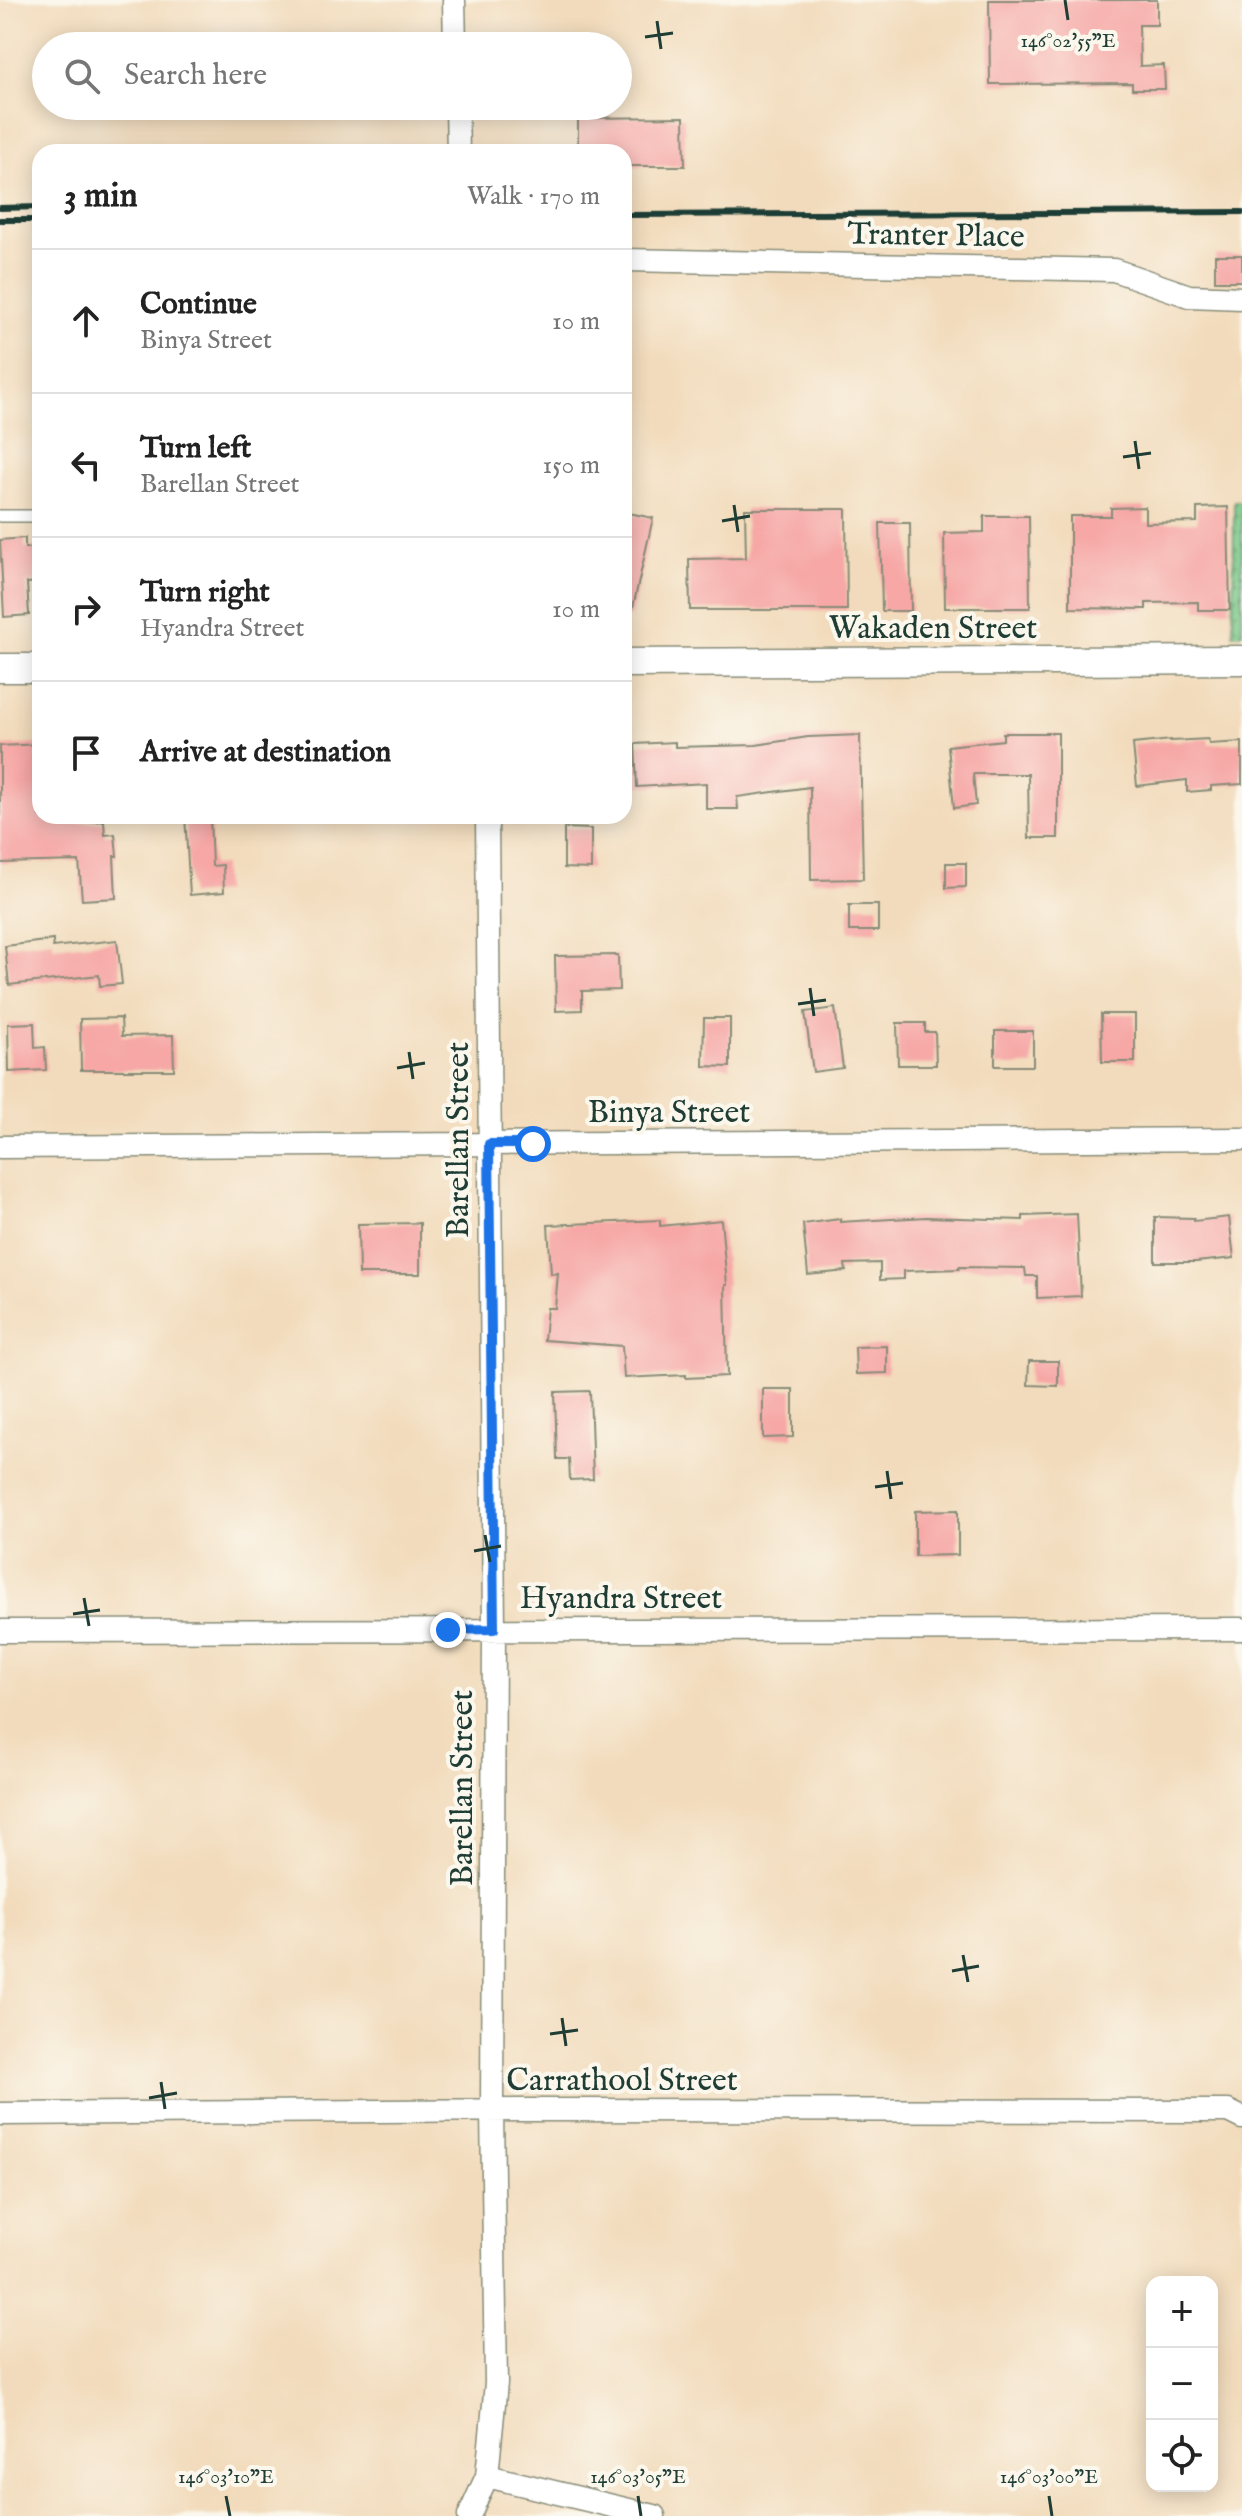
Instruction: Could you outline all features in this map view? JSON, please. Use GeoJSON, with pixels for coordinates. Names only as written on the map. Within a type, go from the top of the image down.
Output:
{"type":"FeatureCollection","features":[{"type":"Feature","properties":{"kind":"street"},"geometry":{"type":"LineString","coordinates":[[454,0],[455,32]]}},
{"type":"Feature","properties":{"kind":"street"},"geometry":{"type":"LineString","coordinates":[[457,120],[458,144]]}},
{"type":"Feature","properties":{"kind":"street","name":"Tranter Place"},"geometry":{"type":"LineString","coordinates":[[632,260],[1114,270],[1189,296],[1242,298]]}},
{"type":"Feature","properties":{"kind":"street","name":"Wakaden Street"},"geometry":{"type":"LineString","coordinates":[[632,663],[1242,660]]}},
{"type":"Feature","properties":{"kind":"street"},"geometry":{"type":"LineString","coordinates":[[0,668],[32,668]]}},
{"type":"Feature","properties":{"kind":"street","name":"Barellan Street"},"geometry":{"type":"LineString","coordinates":[[469,2516],[487,2476],[496,2383],[492,2111],[494,1629],[487,824]]}},
{"type":"Feature","properties":{"kind":"street","name":"Binya Street"},"geometry":{"type":"LineString","coordinates":[[0,1147],[1242,1139]]}},
{"type":"Feature","properties":{"kind":"street","name":"Hyandra Street"},"geometry":{"type":"LineString","coordinates":[[0,1631],[1242,1629]]}},
{"type":"Feature","properties":{"kind":"street","name":"Carrathool Street"},"geometry":{"type":"LineString","coordinates":[[0,2114],[1228,2111],[1242,2118]]}},
{"type":"Feature","properties":{"kind":"street"},"geometry":{"type":"LineString","coordinates":[[487,2476],[654,2516]]}},
{"type":"Feature","properties":{"kind":"lane"},"geometry":{"type":"LineString","coordinates":[[0,516],[32,516]]}},
{"type":"Feature","properties":{"kind":"green space"},"geometry":{"type":"Polygon","coordinates":[[[1234,501],[1242,501],[1242,634],[1233,634],[1234,501]]]}},
{"type":"Feature","properties":{"kind":"building"},"geometry":{"type":"Polygon","coordinates":[[[989,0],[1157,0],[1157,25],[1139,25],[1140,66],[1164,65],[1165,89],[1132,89],[1132,83],[990,84],[989,0]]]}},
{"type":"Feature","properties":{"kind":"building"},"geometry":{"type":"Polygon","coordinates":[[[632,117],[684,117],[685,166],[632,166],[632,144],[578,144],[578,120],[632,120],[632,117]]]}},
{"type":"Feature","properties":{"kind":"building"},"geometry":{"type":"Polygon","coordinates":[[[1215,255],[1242,255],[1242,281],[1215,281],[1215,255]]]}},
{"type":"Feature","properties":{"kind":"building"},"geometry":{"type":"Polygon","coordinates":[[[1145,507],[1145,523],[1197,522],[1197,508],[1228,507],[1230,610],[1198,610],[1198,602],[1146,603],[1146,609],[1070,608],[1070,516],[1111,516],[1111,508],[1145,507]]]}},
{"type":"Feature","properties":{"kind":"building"},"geometry":{"type":"Polygon","coordinates":[[[745,509],[846,509],[847,610],[690,610],[689,559],[746,558],[745,509]]]}},
{"type":"Feature","properties":{"kind":"building"},"geometry":{"type":"Polygon","coordinates":[[[632,514],[653,518],[632,612],[632,514]]]}},
{"type":"Feature","properties":{"kind":"building"},"geometry":{"type":"Polygon","coordinates":[[[984,516],[1029,516],[1030,608],[945,608],[944,533],[984,532],[984,516]]]}},
{"type":"Feature","properties":{"kind":"building"},"geometry":{"type":"Polygon","coordinates":[[[880,523],[910,523],[911,611],[882,611],[880,523]]]}},
{"type":"Feature","properties":{"kind":"building"},"geometry":{"type":"Polygon","coordinates":[[[25,538],[25,548],[32,548],[32,583],[27,583],[29,615],[4,617],[0,540],[25,538]]]}},
{"type":"Feature","properties":{"kind":"building"},"geometry":{"type":"Polygon","coordinates":[[[1003,733],[1058,733],[1058,838],[1029,838],[1028,774],[973,774],[976,805],[954,808],[948,746],[1003,740],[1003,733]]]}},
{"type":"Feature","properties":{"kind":"building"},"geometry":{"type":"Polygon","coordinates":[[[860,735],[863,879],[811,880],[810,787],[737,797],[738,809],[706,809],[706,783],[637,787],[635,744],[675,742],[675,747],[756,745],[808,737],[860,735]]]}},
{"type":"Feature","properties":{"kind":"building"},"geometry":{"type":"Polygon","coordinates":[[[1208,739],[1209,744],[1242,742],[1242,784],[1211,786],[1211,790],[1187,792],[1187,780],[1137,786],[1133,744],[1208,739]]]}},
{"type":"Feature","properties":{"kind":"building"},"geometry":{"type":"Polygon","coordinates":[[[32,744],[32,824],[104,824],[105,835],[115,834],[116,898],[82,900],[79,861],[0,863],[0,746],[32,744]]]}},
{"type":"Feature","properties":{"kind":"building"},"geometry":{"type":"Polygon","coordinates":[[[186,824],[210,824],[212,866],[223,865],[224,892],[190,895],[186,824]]]}},
{"type":"Feature","properties":{"kind":"building"},"geometry":{"type":"Polygon","coordinates":[[[564,828],[591,829],[591,869],[564,868],[564,828]]]}},
{"type":"Feature","properties":{"kind":"building"},"geometry":{"type":"Polygon","coordinates":[[[946,863],[966,863],[966,887],[946,888],[946,863]]]}},
{"type":"Feature","properties":{"kind":"building"},"geometry":{"type":"Polygon","coordinates":[[[849,905],[878,905],[878,931],[849,931],[849,905]]]}},
{"type":"Feature","properties":{"kind":"building"},"geometry":{"type":"Polygon","coordinates":[[[53,940],[53,947],[117,940],[122,984],[100,986],[99,975],[9,985],[5,946],[53,940]]]}},
{"type":"Feature","properties":{"kind":"building"},"geometry":{"type":"Polygon","coordinates":[[[618,955],[619,990],[582,991],[582,1010],[556,1011],[555,956],[618,955]]]}},
{"type":"Feature","properties":{"kind":"building"},"geometry":{"type":"Polygon","coordinates":[[[835,1008],[843,1068],[813,1072],[805,1012],[835,1008]]]}},
{"type":"Feature","properties":{"kind":"building"},"geometry":{"type":"Polygon","coordinates":[[[1101,1014],[1135,1014],[1135,1062],[1102,1062],[1101,1014]]]}},
{"type":"Feature","properties":{"kind":"building"},"geometry":{"type":"Polygon","coordinates":[[[121,1018],[122,1036],[173,1035],[174,1070],[81,1070],[80,1019],[121,1018]]]}},
{"type":"Feature","properties":{"kind":"building"},"geometry":{"type":"Polygon","coordinates":[[[704,1018],[730,1018],[730,1067],[703,1066],[704,1018]]]}},
{"type":"Feature","properties":{"kind":"building"},"geometry":{"type":"Polygon","coordinates":[[[34,1023],[35,1048],[45,1047],[46,1070],[9,1072],[8,1024],[34,1023]]]}},
{"type":"Feature","properties":{"kind":"building"},"geometry":{"type":"Polygon","coordinates":[[[897,1023],[925,1023],[925,1032],[935,1032],[936,1065],[898,1065],[897,1023]]]}},
{"type":"Feature","properties":{"kind":"building"},"geometry":{"type":"Polygon","coordinates":[[[995,1031],[1033,1031],[1033,1066],[995,1066],[995,1031]]]}},
{"type":"Feature","properties":{"kind":"building"},"geometry":{"type":"Polygon","coordinates":[[[1077,1214],[1081,1296],[1037,1298],[1037,1276],[1026,1276],[1025,1268],[959,1267],[904,1271],[904,1279],[880,1280],[880,1263],[845,1264],[846,1271],[808,1275],[803,1224],[840,1219],[840,1222],[927,1217],[1023,1220],[1023,1216],[1077,1214]]]}},
{"type":"Feature","properties":{"kind":"building"},"geometry":{"type":"Polygon","coordinates":[[[1155,1217],[1194,1218],[1194,1221],[1229,1217],[1234,1258],[1155,1262],[1155,1217]]]}},
{"type":"Feature","properties":{"kind":"building"},"geometry":{"type":"Polygon","coordinates":[[[660,1220],[660,1226],[721,1220],[727,1285],[727,1376],[624,1378],[622,1346],[544,1340],[547,1308],[555,1308],[558,1273],[551,1274],[548,1225],[660,1220]]]}},
{"type":"Feature","properties":{"kind":"building"},"geometry":{"type":"Polygon","coordinates":[[[420,1223],[420,1274],[359,1274],[358,1224],[420,1223]]]}},
{"type":"Feature","properties":{"kind":"building"},"geometry":{"type":"Polygon","coordinates":[[[887,1346],[887,1373],[856,1374],[855,1347],[887,1346]]]}},
{"type":"Feature","properties":{"kind":"building"},"geometry":{"type":"Polygon","coordinates":[[[1029,1361],[1058,1361],[1058,1386],[1028,1385],[1029,1361]]]}},
{"type":"Feature","properties":{"kind":"building"},"geometry":{"type":"Polygon","coordinates":[[[763,1389],[793,1389],[793,1437],[763,1438],[763,1389]]]}},
{"type":"Feature","properties":{"kind":"building"},"geometry":{"type":"Polygon","coordinates":[[[590,1391],[593,1479],[570,1480],[569,1459],[557,1459],[555,1392],[590,1391]]]}},
{"type":"Feature","properties":{"kind":"building"},"geometry":{"type":"Polygon","coordinates":[[[958,1510],[958,1555],[915,1556],[915,1511],[958,1510]]]}},
{"type":"Feature","properties":{"kind":"railway"},"geometry":{"type":"LineString","coordinates":[[0,208],[32,207]]}},
{"type":"Feature","properties":{"kind":"railway"},"geometry":{"type":"LineString","coordinates":[[632,215],[1242,212]]}},
{"type":"Feature","properties":{"kind":"railway"},"geometry":{"type":"LineString","coordinates":[[0,220],[32,220]]}},
{"type":"Feature","properties":{"kind":"route"},"geometry":{"type":"LineString","coordinates":[[448,1630],[494,1629],[489,1144],[533,1144]]}}]}
